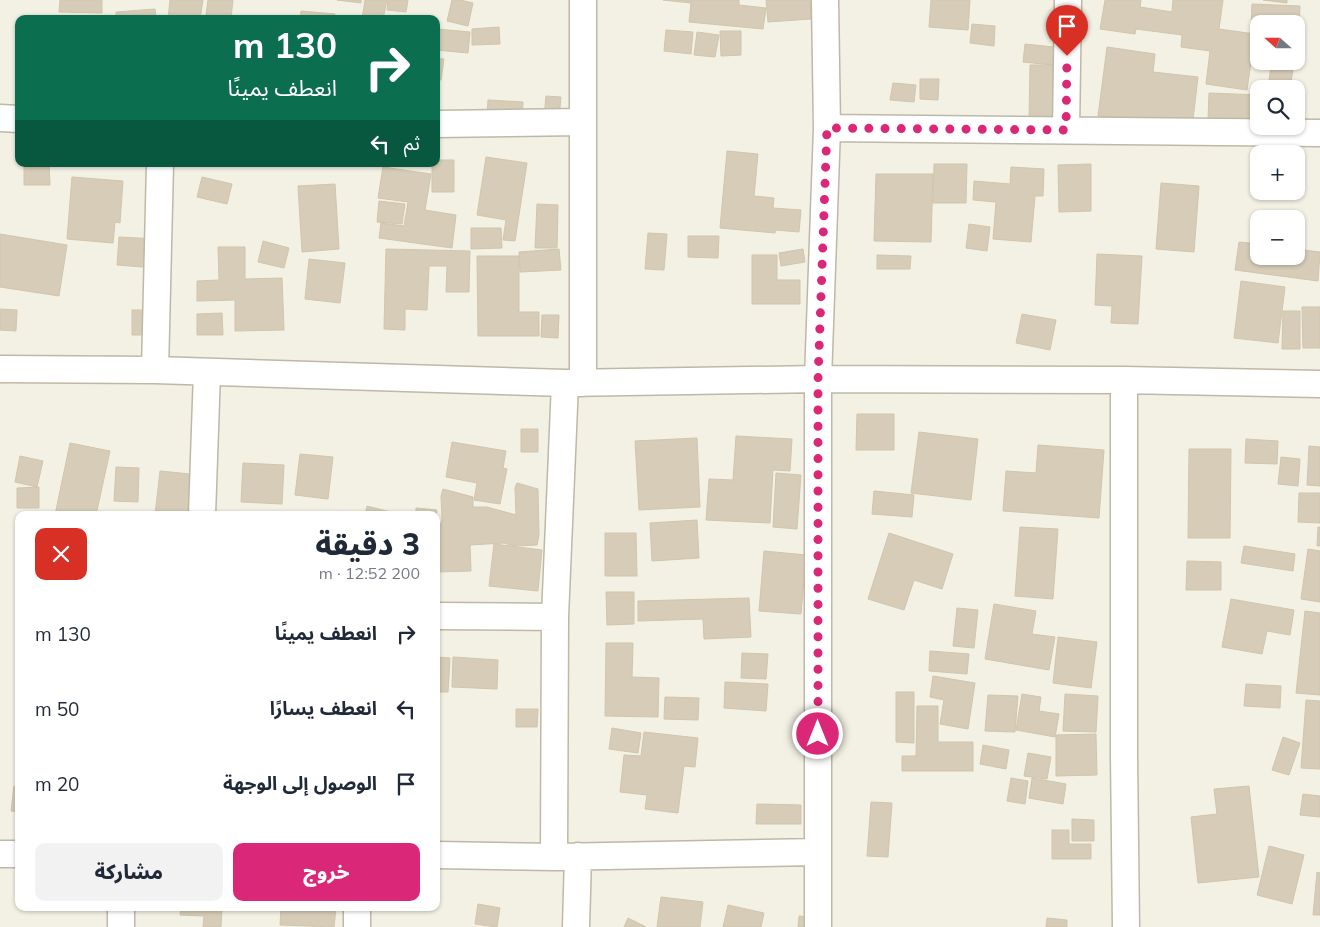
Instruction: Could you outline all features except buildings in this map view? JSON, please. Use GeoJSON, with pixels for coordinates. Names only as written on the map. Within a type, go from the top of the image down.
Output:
{"type":"FeatureCollection","features":[{"type":"Feature","properties":{"kind":"street"},"geometry":{"type":"LineString","coordinates":[[576,927],[566,856],[555,617],[574,383],[582,122],[582,0]]}},
{"type":"Feature","properties":{"kind":"street"},"geometry":{"type":"LineString","coordinates":[[818,927],[818,380],[827,128],[825,0]]}},
{"type":"Feature","properties":{"kind":"street"},"geometry":{"type":"LineString","coordinates":[[1066,130],[1068,0]]}},
{"type":"Feature","properties":{"kind":"street"},"geometry":{"type":"LineString","coordinates":[[0,118],[15,119]]}},
{"type":"Feature","properties":{"kind":"street"},"geometry":{"type":"LineString","coordinates":[[440,124],[582,122]]}},
{"type":"Feature","properties":{"kind":"street"},"geometry":{"type":"LineString","coordinates":[[827,128],[1320,133]]}},
{"type":"Feature","properties":{"kind":"street"},"geometry":{"type":"LineString","coordinates":[[155,370],[160,167]]}},
{"type":"Feature","properties":{"kind":"street"},"geometry":{"type":"LineString","coordinates":[[0,370],[155,370],[574,383],[818,380],[1124,380],[1320,384]]}},
{"type":"Feature","properties":{"kind":"street"},"geometry":{"type":"LineString","coordinates":[[202,511],[207,372]]}},
{"type":"Feature","properties":{"kind":"street"},"geometry":{"type":"LineString","coordinates":[[1124,380],[1126,927]]}},
{"type":"Feature","properties":{"kind":"street"},"geometry":{"type":"LineString","coordinates":[[440,616],[555,617]]}},
{"type":"Feature","properties":{"kind":"street"},"geometry":{"type":"LineString","coordinates":[[440,855],[566,856],[818,852]]}},
{"type":"Feature","properties":{"kind":"street"},"geometry":{"type":"LineString","coordinates":[[0,854],[15,854]]}},
{"type":"Feature","properties":{"kind":"street"},"geometry":{"type":"LineString","coordinates":[[121,911],[121,927]]}},
{"type":"Feature","properties":{"kind":"street"},"geometry":{"type":"LineString","coordinates":[[356,927],[357,911]]}},
{"type":"Feature","properties":{"kind":"route"},"geometry":{"type":"LineString","coordinates":[[818,734],[818,380],[827,128],[1066,130],[1067,56]]}}]}
